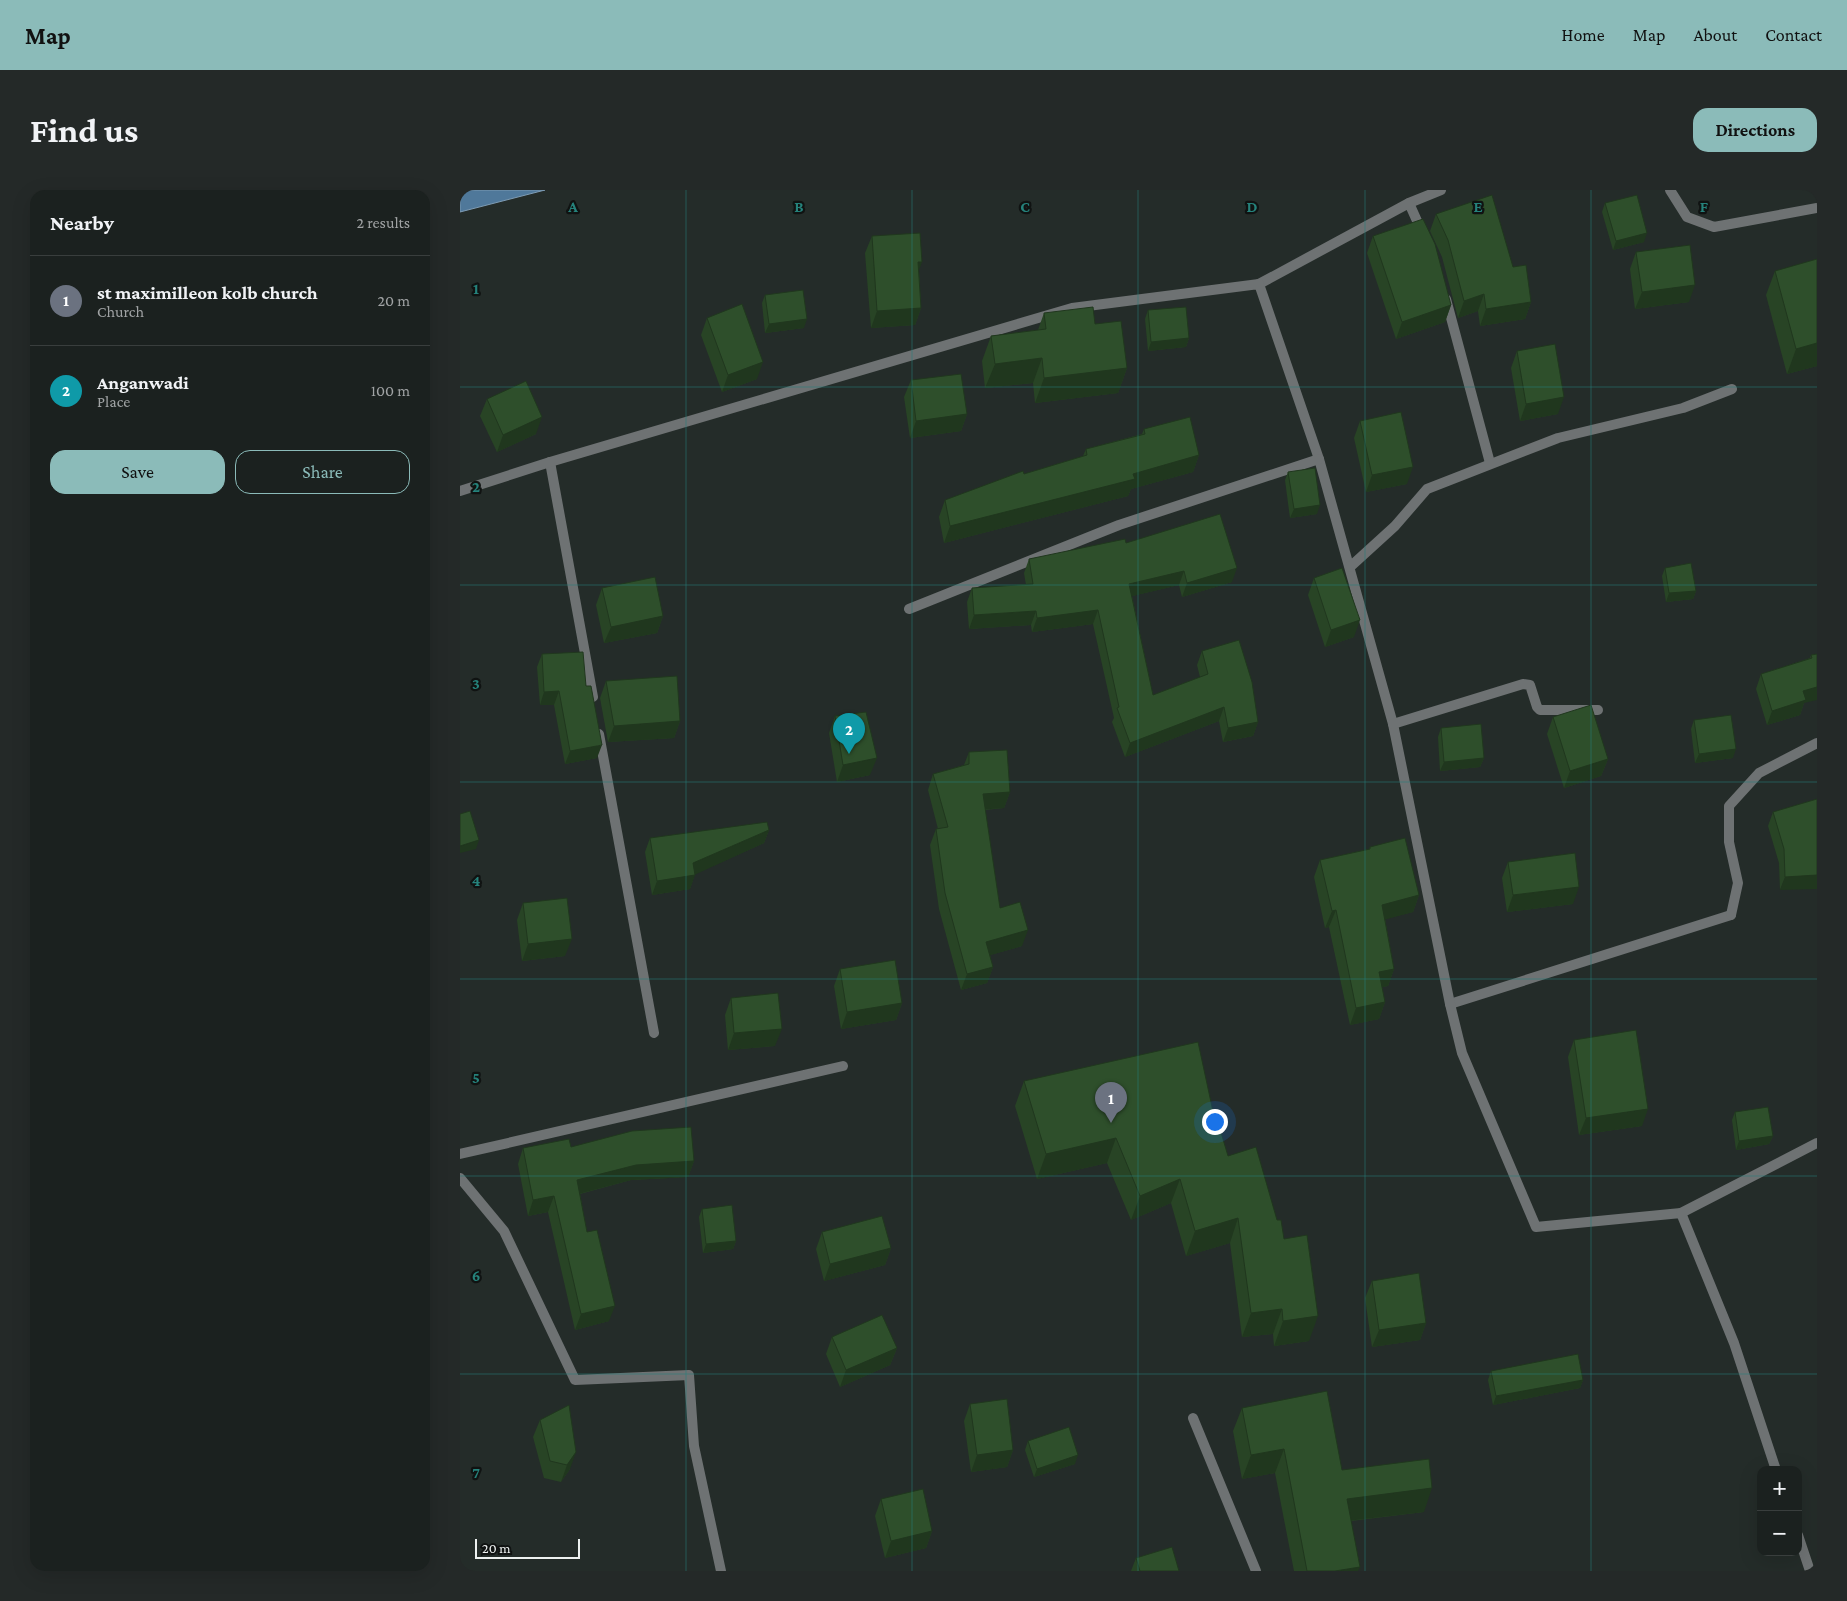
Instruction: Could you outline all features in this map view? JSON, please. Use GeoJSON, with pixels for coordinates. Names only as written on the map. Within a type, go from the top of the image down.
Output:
{"type":"FeatureCollection","features":[{"type":"Feature","properties":{"kind":"street"},"geometry":{"type":"LineString","coordinates":[[460,491],[550,462],[1072,308],[1260,284],[1410,203],[1441,190]]}},
{"type":"Feature","properties":{"kind":"street"},"geometry":{"type":"LineString","coordinates":[[1670,190],[1687,217],[1714,227],[1817,208]]}},
{"type":"Feature","properties":{"kind":"street"},"geometry":{"type":"LineString","coordinates":[[1410,203],[1428,243]]}},
{"type":"Feature","properties":{"kind":"street"},"geometry":{"type":"LineString","coordinates":[[1260,284],[1319,459],[1393,724],[1450,1004],[1462,1054],[1536,1228],[1681,1214],[1817,1143]]}},
{"type":"Feature","properties":{"kind":"street"},"geometry":{"type":"LineString","coordinates":[[1442,287],[1490,463]]}},
{"type":"Feature","properties":{"kind":"street"},"geometry":{"type":"LineString","coordinates":[[1350,568],[1396,526],[1427,489],[1558,438],[1683,408],[1732,389]]}},
{"type":"Feature","properties":{"kind":"street"},"geometry":{"type":"LineString","coordinates":[[909,608],[1119,526],[1319,459]]}},
{"type":"Feature","properties":{"kind":"street"},"geometry":{"type":"LineString","coordinates":[[550,462],[594,708]]}},
{"type":"Feature","properties":{"kind":"street"},"geometry":{"type":"LineString","coordinates":[[1393,724],[1523,684],[1530,685],[1537,707],[1540,710],[1598,710]]}},
{"type":"Feature","properties":{"kind":"street"},"geometry":{"type":"LineString","coordinates":[[598,728],[654,1033]]}},
{"type":"Feature","properties":{"kind":"street"},"geometry":{"type":"LineString","coordinates":[[1450,1004],[1731,915],[1738,883],[1730,842],[1729,806],[1759,773],[1817,743]]}},
{"type":"Feature","properties":{"kind":"street"},"geometry":{"type":"LineString","coordinates":[[460,1154],[842,1066]]}},
{"type":"Feature","properties":{"kind":"street"},"geometry":{"type":"LineString","coordinates":[[460,1178],[504,1231],[575,1380],[689,1375],[694,1446],[721,1571]]}},
{"type":"Feature","properties":{"kind":"street"},"geometry":{"type":"LineString","coordinates":[[1681,1214],[1734,1343],[1775,1466]]}},
{"type":"Feature","properties":{"kind":"street"},"geometry":{"type":"LineString","coordinates":[[1193,1418],[1256,1571]]}},
{"type":"Feature","properties":{"kind":"street"},"geometry":{"type":"LineString","coordinates":[[1802,1547],[1810,1571]]}},
{"type":"Feature","properties":{"kind":"water"},"geometry":{"type":"Polygon","coordinates":[[[460,190],[545,190],[460,212],[460,190]]]}},
{"type":"Feature","properties":{"kind":"building"},"geometry":{"type":"Polygon","coordinates":[[[1492,195],[1513,267],[1526,265],[1531,302],[1486,309],[1484,294],[1464,301],[1448,240],[1436,214],[1492,195]]]}},
{"type":"Feature","properties":{"kind":"building"},"geometry":{"type":"Polygon","coordinates":[[[1637,195],[1647,233],[1616,241],[1605,203],[1637,195]]]}},
{"type":"Feature","properties":{"kind":"building"},"geometry":{"type":"Polygon","coordinates":[[[1423,219],[1435,244],[1451,305],[1402,322],[1373,236],[1423,219]]]}},
{"type":"Feature","properties":{"kind":"building"},"geometry":{"type":"Polygon","coordinates":[[[920,233],[922,262],[918,262],[921,308],[877,311],[872,236],[920,233]]]}},
{"type":"Feature","properties":{"kind":"building"},"geometry":{"type":"Polygon","coordinates":[[[1690,245],[1695,285],[1642,292],[1636,252],[1690,245]]]}},
{"type":"Feature","properties":{"kind":"building"},"geometry":{"type":"Polygon","coordinates":[[[1817,259],[1817,343],[1796,349],[1775,271],[1817,259]]]}},
{"type":"Feature","properties":{"kind":"building"},"geometry":{"type":"Polygon","coordinates":[[[803,290],[807,319],[769,324],[765,295],[803,290]]]}},
{"type":"Feature","properties":{"kind":"building"},"geometry":{"type":"Polygon","coordinates":[[[742,304],[763,362],[728,375],[707,318],[742,304]]]}},
{"type":"Feature","properties":{"kind":"building"},"geometry":{"type":"Polygon","coordinates":[[[1093,307],[1095,324],[1121,321],[1127,368],[1044,378],[1042,358],[995,364],[991,336],[1046,329],[1044,313],[1093,307]]]}},
{"type":"Feature","properties":{"kind":"building"},"geometry":{"type":"Polygon","coordinates":[[[1186,307],[1189,338],[1151,342],[1148,310],[1186,307]]]}},
{"type":"Feature","properties":{"kind":"building"},"geometry":{"type":"Polygon","coordinates":[[[1555,344],[1564,397],[1526,404],[1517,351],[1555,344]]]}},
{"type":"Feature","properties":{"kind":"building"},"geometry":{"type":"Polygon","coordinates":[[[961,374],[967,414],[916,421],[911,380],[961,374]]]}},
{"type":"Feature","properties":{"kind":"building"},"geometry":{"type":"Polygon","coordinates":[[[526,381],[542,417],[503,435],[487,399],[526,381]]]}},
{"type":"Feature","properties":{"kind":"building"},"geometry":{"type":"Polygon","coordinates":[[[1401,412],[1413,467],[1372,475],[1360,421],[1401,412]]]}},
{"type":"Feature","properties":{"kind":"building"},"geometry":{"type":"Polygon","coordinates":[[[1190,417],[1199,455],[1133,474],[1135,479],[950,526],[945,500],[1023,471],[1024,474],[1087,455],[1086,449],[1145,434],[1144,429],[1190,417]]]}},
{"type":"Feature","properties":{"kind":"building"},"geometry":{"type":"Polygon","coordinates":[[[1315,468],[1320,505],[1294,509],[1288,472],[1315,468]]]}},
{"type":"Feature","properties":{"kind":"building"},"geometry":{"type":"Polygon","coordinates":[[[1220,514],[1237,568],[1187,583],[1184,571],[1129,584],[1153,695],[1208,674],[1202,651],[1239,640],[1252,682],[1258,722],[1228,728],[1224,707],[1130,743],[1117,708],[1119,707],[1098,610],[1037,618],[1036,611],[974,615],[972,588],[1033,584],[1029,559],[1125,539],[1126,543],[1220,514]]]}},
{"type":"Feature","properties":{"kind":"building"},"geometry":{"type":"Polygon","coordinates":[[[1691,563],[1696,591],[1669,593],[1665,568],[1691,563]]]}},
{"type":"Feature","properties":{"kind":"building"},"geometry":{"type":"Polygon","coordinates":[[[1342,568],[1360,620],[1331,630],[1314,578],[1342,568]]]}},
{"type":"Feature","properties":{"kind":"building"},"geometry":{"type":"Polygon","coordinates":[[[655,577],[663,616],[611,627],[602,588],[655,577]]]}},
{"type":"Feature","properties":{"kind":"building"},"geometry":{"type":"Polygon","coordinates":[[[583,652],[586,686],[591,686],[602,745],[570,751],[559,691],[544,692],[542,654],[583,652]]]}},
{"type":"Feature","properties":{"kind":"building"},"geometry":{"type":"Polygon","coordinates":[[[1817,654],[1817,687],[1803,691],[1806,700],[1772,711],[1761,674],[1812,658],[1811,655],[1817,654]]]}},
{"type":"Feature","properties":{"kind":"building"},"geometry":{"type":"Polygon","coordinates":[[[677,676],[680,721],[614,726],[606,681],[677,676]]]}},
{"type":"Feature","properties":{"kind":"building"},"geometry":{"type":"Polygon","coordinates":[[[1591,705],[1608,759],[1570,771],[1553,717],[1591,705]]]}},
{"type":"Feature","properties":{"kind":"building"},"geometry":{"type":"Polygon","coordinates":[[[866,712],[877,758],[843,765],[835,716],[866,712]]]}},
{"type":"Feature","properties":{"kind":"building"},"geometry":{"type":"Polygon","coordinates":[[[1731,715],[1736,749],[1699,754],[1694,720],[1731,715]]]}},
{"type":"Feature","properties":{"kind":"building"},"geometry":{"type":"Polygon","coordinates":[[[1481,724],[1484,758],[1444,762],[1441,728],[1481,724]]]}},
{"type":"Feature","properties":{"kind":"building"},"geometry":{"type":"Polygon","coordinates":[[[1007,750],[1010,792],[983,794],[1000,908],[1020,902],[1028,930],[986,942],[993,967],[967,974],[945,893],[936,829],[948,827],[933,774],[969,764],[969,752],[1007,750]]]}},
{"type":"Feature","properties":{"kind":"building"},"geometry":{"type":"Polygon","coordinates":[[[1817,799],[1817,875],[1785,877],[1784,849],[1773,812],[1817,799]]]}},
{"type":"Feature","properties":{"kind":"building"},"geometry":{"type":"Polygon","coordinates":[[[470,811],[479,840],[460,846],[460,814],[470,811]]]}},
{"type":"Feature","properties":{"kind":"building"},"geometry":{"type":"Polygon","coordinates":[[[767,822],[769,830],[693,863],[695,875],[657,881],[650,838],[767,822]]]}},
{"type":"Feature","properties":{"kind":"building"},"geometry":{"type":"Polygon","coordinates":[[[1405,838],[1419,895],[1382,905],[1394,969],[1379,972],[1385,1002],[1356,1008],[1336,910],[1332,911],[1320,860],[1370,849],[1370,847],[1405,838]]]}},
{"type":"Feature","properties":{"kind":"building"},"geometry":{"type":"Polygon","coordinates":[[[1575,853],[1579,887],[1513,895],[1508,862],[1575,853]]]}},
{"type":"Feature","properties":{"kind":"building"},"geometry":{"type":"Polygon","coordinates":[[[567,898],[572,939],[528,944],[523,903],[567,898]]]}},
{"type":"Feature","properties":{"kind":"building"},"geometry":{"type":"Polygon","coordinates":[[[895,960],[902,1003],[847,1012],[840,969],[895,960]]]}},
{"type":"Feature","properties":{"kind":"building"},"geometry":{"type":"Polygon","coordinates":[[[778,993],[782,1029],[734,1033],[731,998],[778,993]]]}},
{"type":"Feature","properties":{"kind":"building"},"geometry":{"type":"Polygon","coordinates":[[[1636,1030],[1648,1109],[1586,1118],[1574,1040],[1636,1030]]]}},
{"type":"Feature","properties":{"kind":"building"},"geometry":{"type":"Polygon","coordinates":[[[1198,1042],[1217,1130],[1220,1129],[1228,1156],[1256,1147],[1277,1220],[1281,1220],[1284,1239],[1307,1235],[1318,1316],[1283,1321],[1282,1309],[1251,1313],[1238,1218],[1195,1231],[1180,1179],[1140,1196],[1116,1138],[1046,1154],[1024,1081],[1198,1042]]]}},
{"type":"Feature","properties":{"kind":"building"},"geometry":{"type":"Polygon","coordinates":[[[1768,1107],[1773,1136],[1739,1141],[1735,1112],[1768,1107]]]}},
{"type":"Feature","properties":{"kind":"building"},"geometry":{"type":"Polygon","coordinates":[[[691,1127],[694,1161],[636,1165],[577,1180],[587,1232],[597,1230],[615,1306],[581,1314],[554,1196],[533,1200],[523,1148],[569,1139],[571,1147],[632,1131],[691,1127]]]}},
{"type":"Feature","properties":{"kind":"building"},"geometry":{"type":"Polygon","coordinates":[[[732,1205],[736,1241],[706,1244],[702,1209],[732,1205]]]}},
{"type":"Feature","properties":{"kind":"building"},"geometry":{"type":"Polygon","coordinates":[[[882,1216],[891,1248],[830,1264],[822,1232],[882,1216]]]}},
{"type":"Feature","properties":{"kind":"building"},"geometry":{"type":"Polygon","coordinates":[[[1419,1273],[1426,1323],[1379,1330],[1372,1281],[1419,1273]]]}},
{"type":"Feature","properties":{"kind":"building"},"geometry":{"type":"Polygon","coordinates":[[[882,1315],[897,1348],[846,1370],[832,1337],[882,1315]]]}},
{"type":"Feature","properties":{"kind":"building"},"geometry":{"type":"Polygon","coordinates":[[[1578,1354],[1583,1380],[1496,1396],[1491,1371],[1578,1354]]]}},
{"type":"Feature","properties":{"kind":"building"},"geometry":{"type":"Polygon","coordinates":[[[1327,1391],[1342,1470],[1429,1459],[1432,1488],[1347,1499],[1360,1567],[1335,1571],[1307,1571],[1284,1449],[1251,1455],[1242,1408],[1327,1391]]]}},
{"type":"Feature","properties":{"kind":"building"},"geometry":{"type":"Polygon","coordinates":[[[1007,1399],[1013,1450],[977,1455],[970,1404],[1007,1399]]]}},
{"type":"Feature","properties":{"kind":"building"},"geometry":{"type":"Polygon","coordinates":[[[569,1405],[576,1452],[567,1465],[550,1461],[540,1420],[569,1405]]]}},
{"type":"Feature","properties":{"kind":"building"},"geometry":{"type":"Polygon","coordinates":[[[1069,1427],[1078,1455],[1037,1469],[1028,1441],[1069,1427]]]}},
{"type":"Feature","properties":{"kind":"building"},"geometry":{"type":"Polygon","coordinates":[[[923,1489],[932,1531],[891,1541],[881,1499],[923,1489]]]}},
{"type":"Feature","properties":{"kind":"building"},"geometry":{"type":"Polygon","coordinates":[[[1172,1547],[1179,1571],[1140,1571],[1136,1558],[1172,1547]]]}},
{"type":"Feature","properties":{"kind":"place","name":"Anganwadi"},"geometry":{"type":"Point","coordinates":[849,754]}},
{"type":"Feature","properties":{"kind":"place","name":"st maximilleon kolb church"},"geometry":{"type":"Point","coordinates":[1111,1123]}}]}
